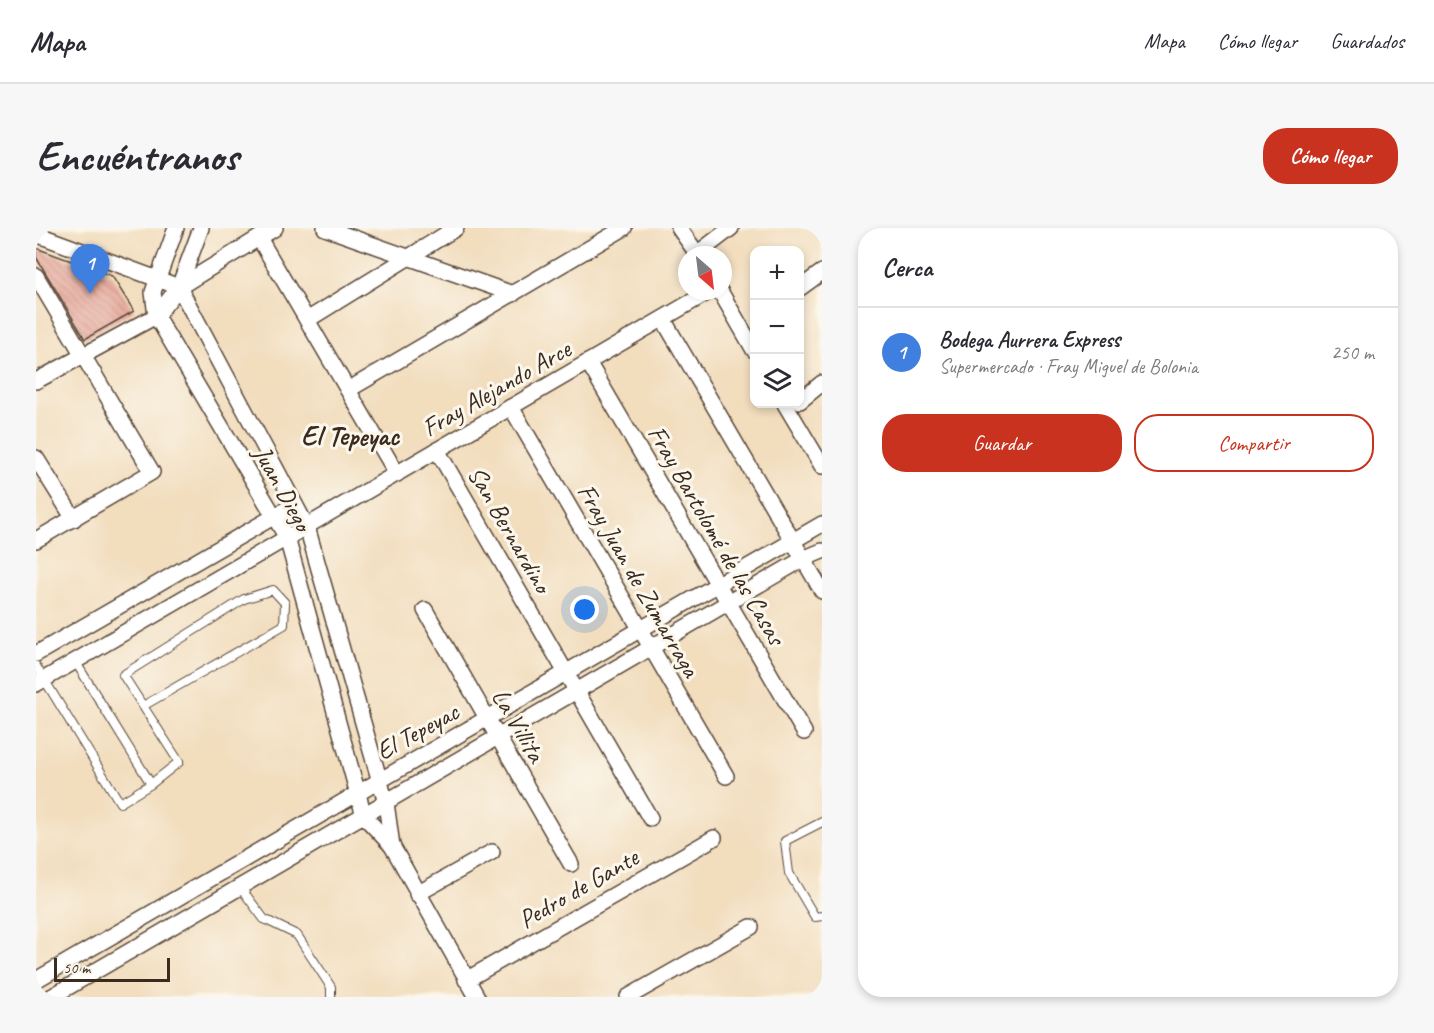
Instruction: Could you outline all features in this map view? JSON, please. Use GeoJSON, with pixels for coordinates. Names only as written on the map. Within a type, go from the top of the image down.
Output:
{"type":"FeatureCollection","features":[{"type":"Feature","properties":{"kind":"street","name":"Juan Diego"},"geometry":{"type":"LineString","coordinates":[[176,228],[153,292],[156,315],[286,538],[364,816],[392,846],[477,997]]}},
{"type":"Feature","properties":{"kind":"street"},"geometry":{"type":"LineString","coordinates":[[36,381],[156,315],[179,287],[201,228]]}},
{"type":"Feature","properties":{"kind":"street"},"geometry":{"type":"LineString","coordinates":[[179,287],[275,228]]}},
{"type":"Feature","properties":{"kind":"street"},"geometry":{"type":"LineString","coordinates":[[325,228],[513,294]]}},
{"type":"Feature","properties":{"kind":"street"},"geometry":{"type":"LineString","coordinates":[[307,320],[456,228]]}},
{"type":"Feature","properties":{"kind":"street"},"geometry":{"type":"LineString","coordinates":[[348,390],[624,228]]}},
{"type":"Feature","properties":{"kind":"street"},"geometry":{"type":"LineString","coordinates":[[679,228],[691,246]]}},
{"type":"Feature","properties":{"kind":"street"},"geometry":{"type":"LineString","coordinates":[[707,246],[731,228]]}},
{"type":"Feature","properties":{"kind":"street"},"geometry":{"type":"LineString","coordinates":[[36,234],[179,287]]}},
{"type":"Feature","properties":{"kind":"street"},"geometry":{"type":"LineString","coordinates":[[259,238],[397,474]]}},
{"type":"Feature","properties":{"kind":"street"},"geometry":{"type":"LineString","coordinates":[[804,285],[822,272]]}},
{"type":"Feature","properties":{"kind":"street"},"geometry":{"type":"LineString","coordinates":[[36,276],[81,356],[152,472],[36,540]]}},
{"type":"Feature","properties":{"kind":"street","name":"Juan Diego"},"geometry":{"type":"LineString","coordinates":[[179,287],[307,527],[386,803],[392,846]]}},
{"type":"Feature","properties":{"kind":"street","name":"Fray Alejando Arce"},"geometry":{"type":"LineString","coordinates":[[39,677],[75,662],[695,300]]}},
{"type":"Feature","properties":{"kind":"street"},"geometry":{"type":"LineString","coordinates":[[727,300],[748,325]]}},
{"type":"Feature","properties":{"kind":"street"},"geometry":{"type":"LineString","coordinates":[[663,319],[822,591]]}},
{"type":"Feature","properties":{"kind":"street","name":"Fray Bartolomé de las Casas"},"geometry":{"type":"LineString","coordinates":[[588,362],[804,732]]}},
{"type":"Feature","properties":{"kind":"street"},"geometry":{"type":"LineString","coordinates":[[804,396],[822,383]]}},
{"type":"Feature","properties":{"kind":"street","name":"Fray Juan de Zumarraga"},"geometry":{"type":"LineString","coordinates":[[511,407],[726,776]]}},
{"type":"Feature","properties":{"kind":"street"},"geometry":{"type":"LineString","coordinates":[[795,408],[822,466]]}},
{"type":"Feature","properties":{"kind":"street","name":"San Bernardino"},"geometry":{"type":"LineString","coordinates":[[437,450],[650,818]]}},
{"type":"Feature","properties":{"kind":"street"},"geometry":{"type":"LineString","coordinates":[[36,458],[74,519]]}},
{"type":"Feature","properties":{"kind":"street"},"geometry":{"type":"LineString","coordinates":[[36,654],[294,504]]}},
{"type":"Feature","properties":{"kind":"street","name":"El Tepeyac"},"geometry":{"type":"LineString","coordinates":[[36,980],[379,779],[488,720],[822,524]]}},
{"type":"Feature","properties":{"kind":"street","name":"El Tepeyac"},"geometry":{"type":"LineString","coordinates":[[51,997],[728,602],[803,559],[822,552]]}},
{"type":"Feature","properties":{"kind":"street","name":"La Villita"},"geometry":{"type":"LineString","coordinates":[[425,609],[571,864]]}},
{"type":"Feature","properties":{"kind":"street","name":"Pedro de Gante"},"geometry":{"type":"LineString","coordinates":[[466,980],[714,838]]}},
{"type":"Feature","properties":{"kind":"street"},"geometry":{"type":"LineString","coordinates":[[417,894],[492,852]]}},
{"type":"Feature","properties":{"kind":"street"},"geometry":{"type":"LineString","coordinates":[[628,997],[751,927]]}},
{"type":"Feature","properties":{"kind":"lane"},"geometry":{"type":"LineString","coordinates":[[39,677],[120,803],[151,784],[179,762],[123,675],[244,599],[273,590],[285,603],[284,625],[143,706]]}},
{"type":"Feature","properties":{"kind":"lane"},"geometry":{"type":"LineString","coordinates":[[75,662],[151,784]]}},
{"type":"Feature","properties":{"kind":"lane"},"geometry":{"type":"LineString","coordinates":[[822,822],[785,841],[789,873],[815,916],[822,916]]}},
{"type":"Feature","properties":{"kind":"lane"},"geometry":{"type":"LineString","coordinates":[[240,887],[264,919],[297,935],[331,987],[331,997]]}},
{"type":"Feature","properties":{"kind":"building"},"geometry":{"type":"Polygon","coordinates":[[[36,248],[112,276],[134,311],[85,339],[36,257],[36,248]]]}},
{"type":"Feature","properties":{"kind":"place","name":"Bodega Aurrera Express"},"geometry":{"type":"Point","coordinates":[90,294]}},
{"type":"Feature","properties":{"kind":"district","name":"El Tepeyac"},"geometry":{"type":"Point","coordinates":[350,435]}}]}
